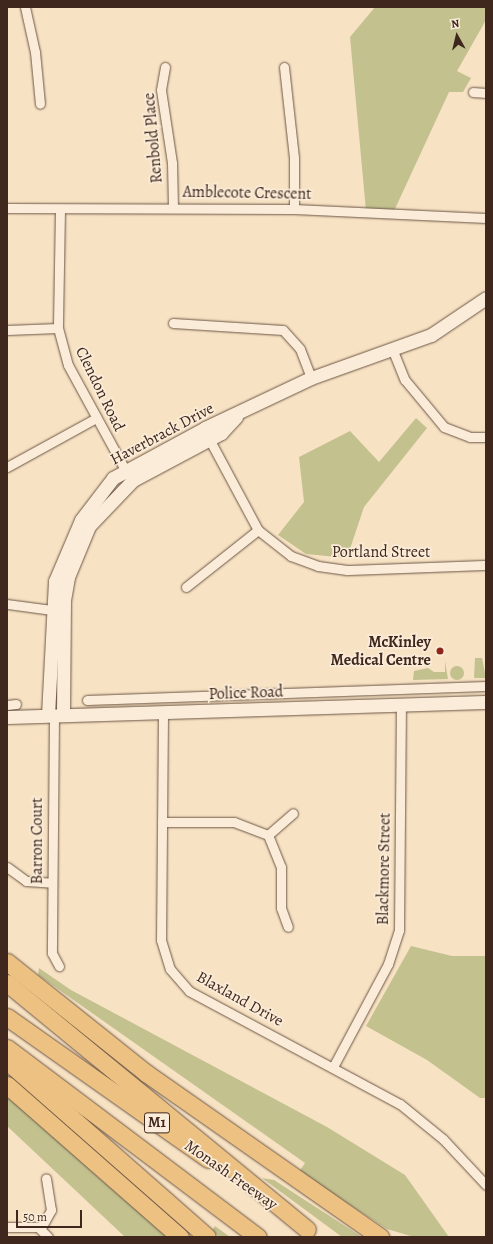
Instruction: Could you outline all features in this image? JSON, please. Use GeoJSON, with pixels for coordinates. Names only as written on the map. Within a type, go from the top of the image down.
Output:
{"type":"FeatureCollection","features":[{"type":"Feature","properties":{"kind":"highway"},"geometry":{"type":"LineString","coordinates":[[7,962],[146,1073],[365,1228],[380,1237]]}},
{"type":"Feature","properties":{"kind":"highway"},"geometry":{"type":"LineString","coordinates":[[7,983],[312,1233]]}},
{"type":"Feature","properties":{"kind":"highway","name":"Monash Freeway"},"geometry":{"type":"LineString","coordinates":[[7,1017],[312,1233]]}},
{"type":"Feature","properties":{"kind":"highway","name":"Monash Freeway"},"geometry":{"type":"LineString","coordinates":[[7,1048],[258,1237]]}},
{"type":"Feature","properties":{"kind":"highway"},"geometry":{"type":"LineString","coordinates":[[7,1061],[207,1237]]}},
{"type":"Feature","properties":{"kind":"highway"},"geometry":{"type":"LineString","coordinates":[[7,1085],[180,1237]]}},
{"type":"Feature","properties":{"kind":"highway"},"geometry":{"type":"LineString","coordinates":[[365,1228],[387,1237]]}},
{"type":"Feature","properties":{"kind":"street"},"geometry":{"type":"LineString","coordinates":[[24,7],[35,52],[40,104]]}},
{"type":"Feature","properties":{"kind":"street","name":"Renbold Place"},"geometry":{"type":"LineString","coordinates":[[165,67],[161,90],[172,163],[173,207]]}},
{"type":"Feature","properties":{"kind":"street"},"geometry":{"type":"LineString","coordinates":[[284,67],[294,158],[294,209]]}},
{"type":"Feature","properties":{"kind":"street"},"geometry":{"type":"LineString","coordinates":[[473,92],[486,93]]}},
{"type":"Feature","properties":{"kind":"street","name":"Amblecote Crescent"},"geometry":{"type":"LineString","coordinates":[[7,208],[60,209],[173,207],[294,209],[486,218]]}},
{"type":"Feature","properties":{"kind":"street","name":"Clendon Road"},"geometry":{"type":"LineString","coordinates":[[60,209],[58,328],[68,365],[124,470],[133,480]]}},
{"type":"Feature","properties":{"kind":"street","name":"Haverbrack Drive"},"geometry":{"type":"LineString","coordinates":[[57,611],[68,577],[89,526],[133,480],[238,415],[311,378],[393,351],[458,320],[486,298]]}},
{"type":"Feature","properties":{"kind":"street"},"geometry":{"type":"LineString","coordinates":[[173,323],[283,330],[300,350],[311,378]]}},
{"type":"Feature","properties":{"kind":"street"},"geometry":{"type":"LineString","coordinates":[[7,330],[58,328]]}},
{"type":"Feature","properties":{"kind":"street"},"geometry":{"type":"LineString","coordinates":[[393,351],[405,380],[444,427],[470,437],[486,437]]}},
{"type":"Feature","properties":{"kind":"street"},"geometry":{"type":"LineString","coordinates":[[7,467],[96,418]]}},
{"type":"Feature","properties":{"kind":"street","name":"Haverbrack Drive"},"geometry":{"type":"LineString","coordinates":[[55,714],[57,611],[56,581],[72,537],[107,484],[124,470],[207,434]]}},
{"type":"Feature","properties":{"kind":"street","name":"Portland Street"},"geometry":{"type":"LineString","coordinates":[[207,434],[258,530],[291,556],[318,566],[347,570],[486,565]]}},
{"type":"Feature","properties":{"kind":"street"},"geometry":{"type":"LineString","coordinates":[[186,587],[258,530]]}},
{"type":"Feature","properties":{"kind":"street"},"geometry":{"type":"LineString","coordinates":[[7,604],[57,611]]}},
{"type":"Feature","properties":{"kind":"street"},"geometry":{"type":"LineString","coordinates":[[87,700],[486,686]]}},
{"type":"Feature","properties":{"kind":"street"},"geometry":{"type":"LineString","coordinates":[[460,703],[469,687]]}},
{"type":"Feature","properties":{"kind":"street"},"geometry":{"type":"LineString","coordinates":[[219,696],[220,712]]}},
{"type":"Feature","properties":{"kind":"street","name":"Police Road"},"geometry":{"type":"LineString","coordinates":[[7,717],[55,714],[163,714],[486,702]]}},
{"type":"Feature","properties":{"kind":"street","name":"Blackmore Street"},"geometry":{"type":"LineString","coordinates":[[333,1067],[388,964],[399,930],[401,705]]}},
{"type":"Feature","properties":{"kind":"street","name":"Barron Court"},"geometry":{"type":"LineString","coordinates":[[55,714],[52,953],[59,966]]}},
{"type":"Feature","properties":{"kind":"street","name":"Blaxland Drive"},"geometry":{"type":"LineString","coordinates":[[163,714],[161,940],[173,974],[189,990],[333,1067],[418,1118],[486,1185]]}},
{"type":"Feature","properties":{"kind":"street"},"geometry":{"type":"LineString","coordinates":[[268,835],[293,813]]}},
{"type":"Feature","properties":{"kind":"street"},"geometry":{"type":"LineString","coordinates":[[162,822],[234,822],[268,835],[281,867],[282,908],[288,928]]}},
{"type":"Feature","properties":{"kind":"street"},"geometry":{"type":"LineString","coordinates":[[7,868],[26,881],[52,882]]}},
{"type":"Feature","properties":{"kind":"street"},"geometry":{"type":"LineString","coordinates":[[41,1228],[51,1210],[46,1178]]}},
{"type":"Feature","properties":{"kind":"street"},"geometry":{"type":"LineString","coordinates":[[7,1227],[41,1228]]}},
{"type":"Feature","properties":{"kind":"street"},"geometry":{"type":"LineString","coordinates":[[41,1228],[48,1237]]}},
{"type":"Feature","properties":{"kind":"shaded area"},"geometry":{"type":"Polygon","coordinates":[[[375,7],[486,7],[486,20],[457,71],[471,78],[463,92],[449,92],[394,211],[366,211],[350,37],[375,7]]]}},
{"type":"Feature","properties":{"kind":"shaded area"},"geometry":{"type":"Polygon","coordinates":[[[416,418],[427,428],[364,507],[347,558],[306,554],[278,535],[304,502],[299,457],[350,431],[379,462],[416,418]]]}},
{"type":"Feature","properties":{"kind":"shaded area"},"geometry":{"type":"Polygon","coordinates":[[[475,658],[482,658],[486,678],[474,678],[475,658]]]}},
{"type":"Feature","properties":{"kind":"shaded area"},"geometry":{"type":"Polygon","coordinates":[[[445,661],[448,679],[413,680],[414,671],[428,668],[434,672],[445,672],[445,661]]]}},
{"type":"Feature","properties":{"kind":"shaded area"},"geometry":{"type":"Polygon","coordinates":[[[454,666],[460,666],[464,670],[464,676],[460,680],[454,680],[450,676],[450,670],[454,666]]]}},
{"type":"Feature","properties":{"kind":"shaded area"},"geometry":{"type":"Polygon","coordinates":[[[411,946],[452,956],[486,956],[486,1098],[480,1098],[427,1060],[366,1026],[411,946]]]}},
{"type":"Feature","properties":{"kind":"shaded area"},"geometry":{"type":"Polygon","coordinates":[[[39,968],[71,990],[327,1127],[405,1175],[449,1237],[414,1237],[387,1229],[299,1172],[305,1163],[38,975],[39,968]]]}},
{"type":"Feature","properties":{"kind":"shaded area"},"geometry":{"type":"Polygon","coordinates":[[[7,1097],[54,1132],[168,1237],[125,1237],[7,1126],[7,1097]]]}},
{"type":"Feature","properties":{"kind":"shaded area"},"geometry":{"type":"Polygon","coordinates":[[[262,1178],[274,1180],[362,1237],[342,1237],[262,1178]]]}},
{"type":"Feature","properties":{"kind":"shaded area"},"geometry":{"type":"Polygon","coordinates":[[[215,1226],[230,1237],[220,1237],[212,1231],[215,1226]]]}},
{"type":"Feature","properties":{"kind":"place","name":"McKinley Medical Centre"},"geometry":{"type":"Point","coordinates":[440,651]}}]}
